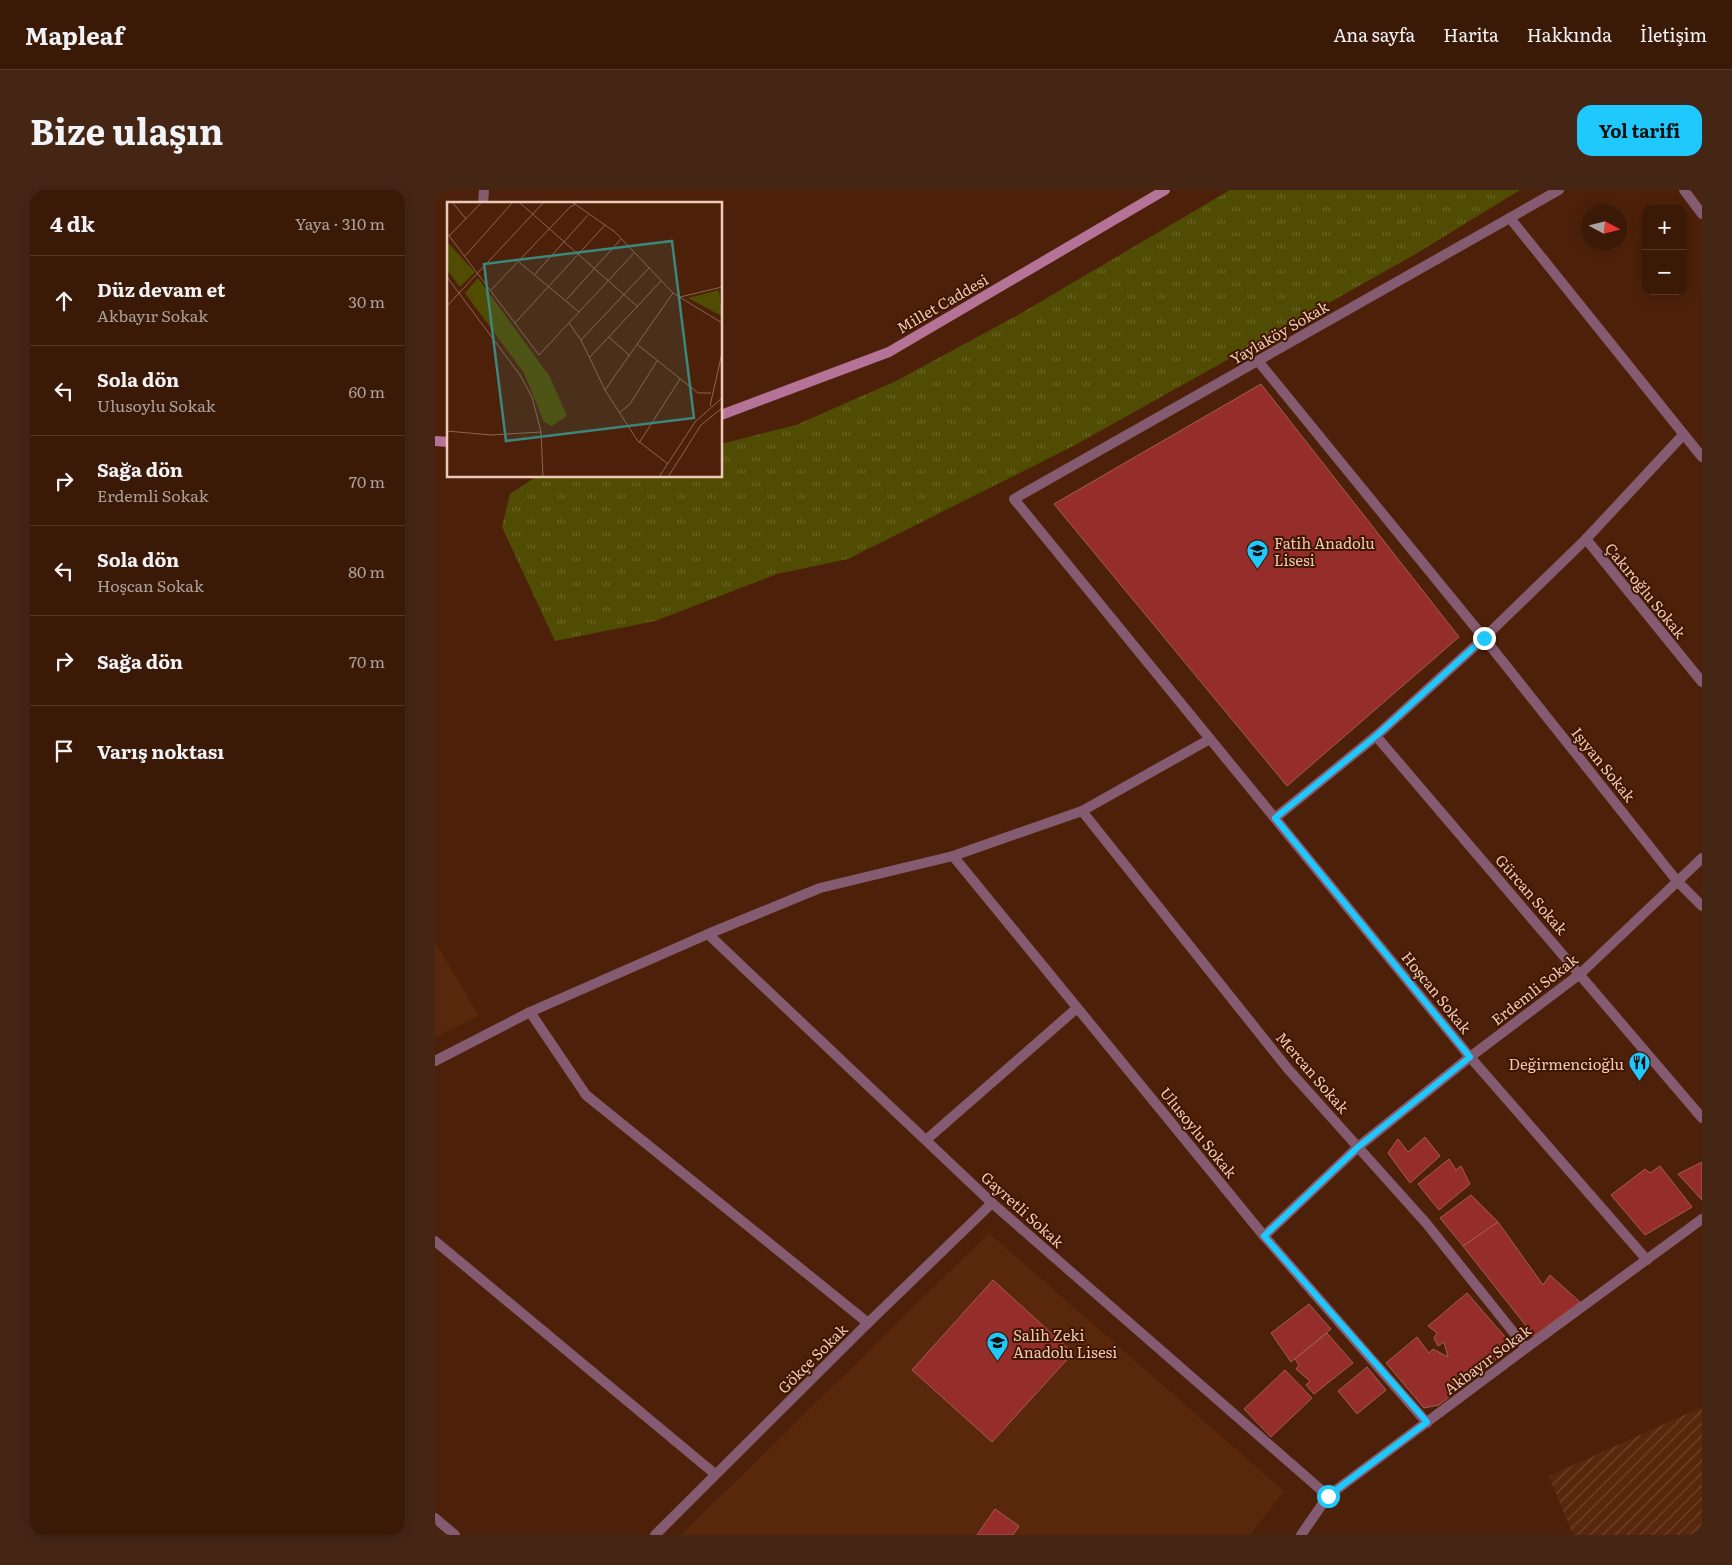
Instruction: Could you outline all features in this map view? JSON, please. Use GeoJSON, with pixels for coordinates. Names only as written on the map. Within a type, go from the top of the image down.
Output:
{"type":"FeatureCollection","features":[{"type":"Feature","properties":{"kind":"main road","name":"Millet Caddesi"},"geometry":{"type":"LineString","coordinates":[[723,414],[889,352],[1165,190]]}},
{"type":"Feature","properties":{"kind":"street","name":"Yaylaköy Sokak"},"geometry":{"type":"LineString","coordinates":[[1014,500],[1559,190]]}},
{"type":"Feature","properties":{"kind":"street"},"geometry":{"type":"LineString","coordinates":[[1684,190],[1702,214]]}},
{"type":"Feature","properties":{"kind":"street"},"geometry":{"type":"LineString","coordinates":[[1510,218],[1683,435],[1702,456]]}},
{"type":"Feature","properties":{"kind":"street","name":"Işıyan Sokak"},"geometry":{"type":"LineString","coordinates":[[1257,361],[1484,638],[1677,881],[1702,906]]}},
{"type":"Feature","properties":{"kind":"street"},"geometry":{"type":"LineString","coordinates":[[1275,818],[1376,736],[1484,638],[1586,539],[1683,435]]}},
{"type":"Feature","properties":{"kind":"street","name":"Hoşcan Sokak"},"geometry":{"type":"LineString","coordinates":[[1014,500],[1470,1057],[1647,1260]]}},
{"type":"Feature","properties":{"kind":"street","name":"Çakıroğlu Sokak"},"geometry":{"type":"LineString","coordinates":[[1586,539],[1702,682]]}},
{"type":"Feature","properties":{"kind":"street","name":"Gürcan Sokak"},"geometry":{"type":"LineString","coordinates":[[1376,736],[1702,1118]]}},
{"type":"Feature","properties":{"kind":"street"},"geometry":{"type":"LineString","coordinates":[[435,1060],[530,1012],[708,934],[820,888],[953,856],[1082,811],[1210,739]]}},
{"type":"Feature","properties":{"kind":"street","name":"Mercan Sokak"},"geometry":{"type":"LineString","coordinates":[[1082,811],[1288,1069],[1426,1223],[1526,1348]]}},
{"type":"Feature","properties":{"kind":"street","name":"Ulusoylu Sokak"},"geometry":{"type":"LineString","coordinates":[[953,856],[1264,1236],[1427,1422]]}},
{"type":"Feature","properties":{"kind":"street","name":"Erdemli Sokak"},"geometry":{"type":"LineString","coordinates":[[1264,1236],[1358,1147],[1470,1057],[1580,974],[1702,858]]}},
{"type":"Feature","properties":{"kind":"street","name":"Gayretli Sokak"},"geometry":{"type":"LineString","coordinates":[[708,934],[992,1203],[1328,1496]]}},
{"type":"Feature","properties":{"kind":"street"},"geometry":{"type":"LineString","coordinates":[[925,1140],[1077,1008]]}},
{"type":"Feature","properties":{"kind":"street"},"geometry":{"type":"LineString","coordinates":[[530,1012],[586,1095],[868,1323]]}},
{"type":"Feature","properties":{"kind":"street","name":"Gökçe Sokak"},"geometry":{"type":"LineString","coordinates":[[655,1535],[868,1323],[992,1203]]}},
{"type":"Feature","properties":{"kind":"street","name":"Akbayır Sokak"},"geometry":{"type":"LineString","coordinates":[[1301,1535],[1328,1496],[1702,1219]]}},
{"type":"Feature","properties":{"kind":"street"},"geometry":{"type":"LineString","coordinates":[[435,1241],[715,1474]]}},
{"type":"Feature","properties":{"kind":"street"},"geometry":{"type":"LineString","coordinates":[[435,1518],[455,1535]]}},
{"type":"Feature","properties":{"kind":"shaded area"},"geometry":{"type":"Polygon","coordinates":[[[435,942],[479,1016],[435,1037],[435,942]]]}},
{"type":"Feature","properties":{"kind":"shaded area","name":"Salih Zeki Anadolu Lisesi"},"geometry":{"type":"Polygon","coordinates":[[[989,1233],[1284,1491],[1250,1535],[681,1535],[989,1233]]]}},
{"type":"Feature","properties":{"kind":"shaded area"},"geometry":{"type":"Polygon","coordinates":[[[1702,1407],[1702,1535],[1573,1535],[1549,1476],[1702,1407]]]}},
{"type":"Feature","properties":{"kind":"green space"},"geometry":{"type":"Polygon","coordinates":[[[1230,190],[1520,190],[1414,255],[1077,444],[848,559],[777,574],[655,621],[555,641],[502,527],[510,494],[534,478],[723,478],[723,443],[796,425],[896,381],[1018,315],[1230,190]]]}},
{"type":"Feature","properties":{"kind":"building","name":"Fatih Anadolu Lisesi"},"geometry":{"type":"Polygon","coordinates":[[[1261,384],[1459,637],[1287,786],[1054,504],[1261,384]]]}},
{"type":"Feature","properties":{"kind":"building"},"geometry":{"type":"Polygon","coordinates":[[[1425,1137],[1440,1156],[1410,1183],[1388,1153],[1398,1139],[1408,1152],[1425,1137]]]}},
{"type":"Feature","properties":{"kind":"building"},"geometry":{"type":"Polygon","coordinates":[[[1449,1159],[1456,1170],[1461,1166],[1470,1184],[1439,1210],[1418,1184],[1449,1159]]]}},
{"type":"Feature","properties":{"kind":"building"},"geometry":{"type":"Polygon","coordinates":[[[1702,1162],[1702,1200],[1678,1174],[1702,1162]]]}},
{"type":"Feature","properties":{"kind":"building"},"geometry":{"type":"Polygon","coordinates":[[[1660,1166],[1692,1207],[1645,1235],[1611,1195],[1645,1169],[1650,1173],[1660,1166]]]}},
{"type":"Feature","properties":{"kind":"building"},"geometry":{"type":"Polygon","coordinates":[[[1471,1195],[1498,1222],[1463,1246],[1440,1218],[1471,1195]]]}},
{"type":"Feature","properties":{"kind":"building"},"geometry":{"type":"Polygon","coordinates":[[[1498,1222],[1543,1285],[1550,1275],[1580,1302],[1534,1336],[1463,1246],[1498,1222]]]}},
{"type":"Feature","properties":{"kind":"building"},"geometry":{"type":"Polygon","coordinates":[[[993,1280],[1073,1353],[992,1442],[912,1370],[993,1280]]]}},
{"type":"Feature","properties":{"kind":"building"},"geometry":{"type":"Polygon","coordinates":[[[1467,1293],[1513,1346],[1439,1405],[1424,1408],[1386,1363],[1417,1337],[1429,1353],[1433,1349],[1448,1357],[1444,1342],[1438,1346],[1434,1338],[1437,1333],[1428,1326],[1467,1293]]]}},
{"type":"Feature","properties":{"kind":"building"},"geometry":{"type":"Polygon","coordinates":[[[1309,1304],[1331,1329],[1291,1362],[1271,1333],[1309,1304]]]}},
{"type":"Feature","properties":{"kind":"building"},"geometry":{"type":"Polygon","coordinates":[[[1327,1333],[1353,1363],[1314,1394],[1306,1385],[1310,1381],[1296,1369],[1299,1365],[1295,1359],[1327,1333]]]}},
{"type":"Feature","properties":{"kind":"building"},"geometry":{"type":"Polygon","coordinates":[[[1367,1367],[1386,1390],[1357,1414],[1338,1391],[1367,1367]]]}},
{"type":"Feature","properties":{"kind":"building"},"geometry":{"type":"Polygon","coordinates":[[[1285,1370],[1312,1398],[1271,1437],[1244,1409],[1285,1370]]]}},
{"type":"Feature","properties":{"kind":"building"},"geometry":{"type":"Polygon","coordinates":[[[995,1509],[1019,1526],[1013,1535],[977,1535],[995,1509]]]}},
{"type":"Feature","properties":{"kind":"place","name":"Fatih Anadolu Lisesi"},"geometry":{"type":"Point","coordinates":[1258,570]}},
{"type":"Feature","properties":{"kind":"place","name":"Değirmencioğlu"},"geometry":{"type":"Point","coordinates":[1640,1082]}},
{"type":"Feature","properties":{"kind":"place","name":"Salih Zeki Anadolu Lisesi"},"geometry":{"type":"Point","coordinates":[997,1362]}},
{"type":"Feature","properties":{"kind":"route"},"geometry":{"type":"LineString","coordinates":[[1328,1496],[1427,1422],[1264,1236],[1358,1147],[1470,1057],[1275,818],[1376,736],[1484,638]]}}]}
